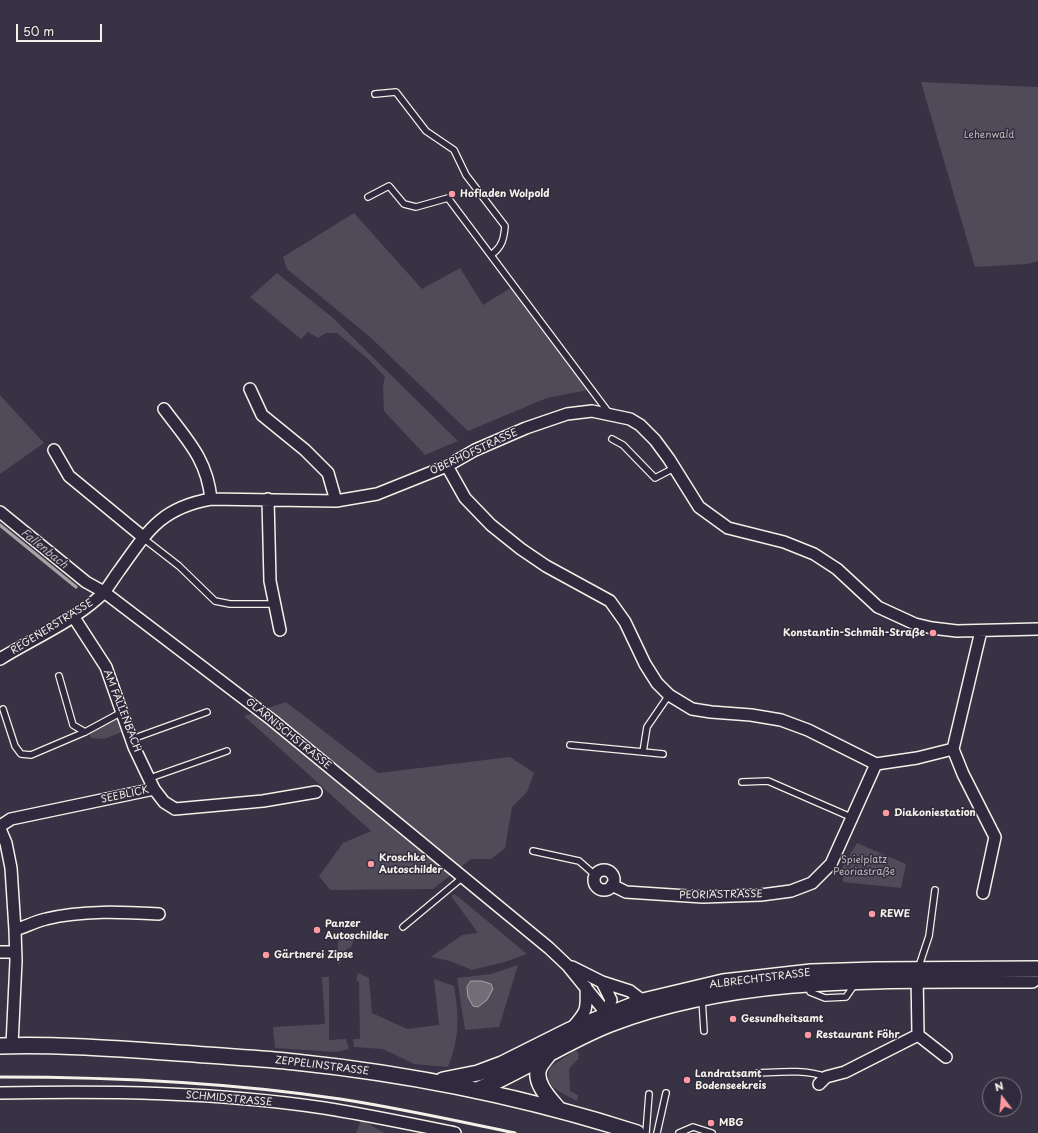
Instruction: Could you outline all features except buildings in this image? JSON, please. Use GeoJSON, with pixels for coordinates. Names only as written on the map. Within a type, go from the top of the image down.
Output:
{"type":"FeatureCollection","features":[{"type":"Feature","properties":{"kind":"main road","name":"ALBRECHTSTRASSE"},"geometry":{"type":"LineString","coordinates":[[436,1082],[478,1072],[502,1064],[570,1030],[609,1019],[702,998],[761,988],[857,981],[917,974],[1038,969]]}},
{"type":"Feature","properties":{"kind":"main road","name":"ALBRECHTSTRASSE"},"geometry":{"type":"LineString","coordinates":[[478,1090],[501,1080],[643,1000],[712,985],[753,978],[835,971],[1038,980]]}},
{"type":"Feature","properties":{"kind":"main road","name":"ZEPPELINSTRASSE"},"geometry":{"type":"LineString","coordinates":[[6,1045],[135,1047],[294,1062],[436,1082],[478,1090],[560,1110],[637,1133]]}},
{"type":"Feature","properties":{"kind":"main road"},"geometry":{"type":"LineString","coordinates":[[549,1052],[538,1069],[539,1081],[545,1092],[560,1110]]}},
{"type":"Feature","properties":{"kind":"street"},"geometry":{"type":"LineString","coordinates":[[250,389],[262,415],[305,450],[328,473],[336,501]]}},
{"type":"Feature","properties":{"kind":"street"},"geometry":{"type":"LineString","coordinates":[[164,409],[202,461],[209,482],[211,499]]}},
{"type":"Feature","properties":{"kind":"street","name":"OBERHOFSTRASSE"},"geometry":{"type":"LineString","coordinates":[[104,592],[143,538],[159,520],[174,509],[192,502],[211,499],[336,501],[377,494],[447,466],[474,450],[503,437],[567,414],[592,411],[609,413],[630,419],[640,425],[655,440],[699,507],[728,528],[784,542],[814,554],[837,569],[878,607],[915,624],[957,631],[1038,629]]}},
{"type":"Feature","properties":{"kind":"street"},"geometry":{"type":"LineString","coordinates":[[54,450],[69,476],[143,538]]}},
{"type":"Feature","properties":{"kind":"street"},"geometry":{"type":"LineString","coordinates":[[447,466],[466,498],[491,525],[521,550],[546,566],[610,601],[625,622],[645,664],[657,683],[669,695],[692,709],[751,715],[781,720],[808,730],[876,764],[917,758],[953,749]]}},
{"type":"Feature","properties":{"kind":"street"},"geometry":{"type":"LineString","coordinates":[[268,499],[270,581],[280,630]]}},
{"type":"Feature","properties":{"kind":"street","name":"GLÄRNISCHSTRASSE"},"geometry":{"type":"LineString","coordinates":[[0,512],[86,582],[104,592],[272,720],[463,877],[568,966],[586,986],[609,1019]]}},
{"type":"Feature","properties":{"kind":"street","name":"REGENERSTRASSE"},"geometry":{"type":"LineString","coordinates":[[0,659],[73,616],[104,592]]}},
{"type":"Feature","properties":{"kind":"street","name":"AM FALLENBACH"},"geometry":{"type":"LineString","coordinates":[[73,616],[106,667],[132,739],[152,783]]}},
{"type":"Feature","properties":{"kind":"street"},"geometry":{"type":"LineString","coordinates":[[982,631],[953,749],[963,774],[995,837],[983,893]]}},
{"type":"Feature","properties":{"kind":"street","name":"PEORIASTRASSE"},"geometry":{"type":"LineString","coordinates":[[595,874],[601,870],[608,871],[614,878],[612,885],[626,892],[703,897],[761,896],[791,891],[812,883],[831,864],[876,764]]}},
{"type":"Feature","properties":{"kind":"street","name":"SEEBLICK"},"geometry":{"type":"LineString","coordinates":[[0,826],[11,819],[152,783],[164,802],[175,809],[264,801],[316,792]]}},
{"type":"Feature","properties":{"kind":"street"},"geometry":{"type":"LineString","coordinates":[[0,829],[6,843],[11,868],[16,962],[6,1045]]}},
{"type":"Feature","properties":{"kind":"street"},"geometry":{"type":"LineString","coordinates":[[15,930],[46,919],[78,914],[117,912],[160,914]]}},
{"type":"Feature","properties":{"kind":"street"},"geometry":{"type":"LineString","coordinates":[[0,952],[15,952]]}},
{"type":"Feature","properties":{"kind":"street","name":"GLÄRNISCHSTRASSE"},"geometry":{"type":"LineString","coordinates":[[568,966],[602,982],[630,992],[643,1000]]}},
{"type":"Feature","properties":{"kind":"street"},"geometry":{"type":"LineString","coordinates":[[917,974],[918,1035]]}},
{"type":"Feature","properties":{"kind":"street"},"geometry":{"type":"LineString","coordinates":[[602,982],[611,1000],[609,1019]]}},
{"type":"Feature","properties":{"kind":"street"},"geometry":{"type":"LineString","coordinates":[[570,1030],[585,1014],[586,986]]}},
{"type":"Feature","properties":{"kind":"street"},"geometry":{"type":"LineString","coordinates":[[918,1035],[946,1056]]}},
{"type":"Feature","properties":{"kind":"street"},"geometry":{"type":"LineString","coordinates":[[822,1080],[845,1072],[918,1035]]}},
{"type":"Feature","properties":{"kind":"street","name":"SCHMIDSTRASSE"},"geometry":{"type":"LineString","coordinates":[[0,1092],[152,1093],[252,1100],[323,1108],[455,1133]]}},
{"type":"Feature","properties":{"kind":"lane"},"geometry":{"type":"LineString","coordinates":[[375,94],[396,92],[426,131],[454,150],[466,175],[505,226],[504,239],[499,249],[491,255]]}},
{"type":"Feature","properties":{"kind":"lane"},"geometry":{"type":"LineString","coordinates":[[368,197],[390,186],[404,204],[416,207],[448,198],[609,413]]}},
{"type":"Feature","properties":{"kind":"lane"},"geometry":{"type":"LineString","coordinates":[[612,440],[623,445],[655,478],[674,468]]}},
{"type":"Feature","properties":{"kind":"lane"},"geometry":{"type":"LineString","coordinates":[[143,538],[179,566],[215,601],[230,604],[275,604]]}},
{"type":"Feature","properties":{"kind":"lane"},"geometry":{"type":"LineString","coordinates":[[59,676],[72,725],[85,732]]}},
{"type":"Feature","properties":{"kind":"lane"},"geometry":{"type":"LineString","coordinates":[[643,752],[647,727],[669,695]]}},
{"type":"Feature","properties":{"kind":"lane"},"geometry":{"type":"LineString","coordinates":[[3,709],[15,746],[21,754],[31,756],[85,732],[122,712]]}},
{"type":"Feature","properties":{"kind":"lane"},"geometry":{"type":"LineString","coordinates":[[132,739],[206,712]]}},
{"type":"Feature","properties":{"kind":"lane"},"geometry":{"type":"LineString","coordinates":[[570,745],[663,754]]}},
{"type":"Feature","properties":{"kind":"lane"},"geometry":{"type":"LineString","coordinates":[[152,783],[228,751]]}},
{"type":"Feature","properties":{"kind":"lane"},"geometry":{"type":"LineString","coordinates":[[742,782],[768,781],[853,818]]}},
{"type":"Feature","properties":{"kind":"lane"},"geometry":{"type":"LineString","coordinates":[[533,851],[579,861],[595,874]]}},
{"type":"Feature","properties":{"kind":"lane"},"geometry":{"type":"LineString","coordinates":[[403,927],[463,877]]}},
{"type":"Feature","properties":{"kind":"lane"},"geometry":{"type":"LineString","coordinates":[[917,974],[928,936],[935,890]]}},
{"type":"Feature","properties":{"kind":"lane"},"geometry":{"type":"LineString","coordinates":[[809,984],[835,971]]}},
{"type":"Feature","properties":{"kind":"lane"},"geometry":{"type":"LineString","coordinates":[[704,1031],[702,998],[712,985]]}},
{"type":"Feature","properties":{"kind":"lane"},"geometry":{"type":"LineString","coordinates":[[758,1073],[816,1073],[822,1080]]}},
{"type":"Feature","properties":{"kind":"lane"},"geometry":{"type":"LineString","coordinates":[[657,1133],[666,1093]]}},
{"type":"Feature","properties":{"kind":"lane"},"geometry":{"type":"LineString","coordinates":[[646,1133],[649,1094]]}},
{"type":"Feature","properties":{"kind":"lane"},"geometry":{"type":"LineString","coordinates":[[681,1132],[693,1127],[712,1133]]}},
{"type":"Feature","properties":{"kind":"lane"},"geometry":{"type":"LineString","coordinates":[[681,1132],[690,1133]]}},
{"type":"Feature","properties":{"kind":"green space","name":"Lehenwald"},"geometry":{"type":"Polygon","coordinates":[[[921,82],[1038,87],[1038,261],[1027,264],[975,267],[921,82]]]}},
{"type":"Feature","properties":{"kind":"green space"},"geometry":{"type":"Polygon","coordinates":[[[354,213],[422,289],[460,268],[483,305],[512,287],[588,390],[547,398],[468,431],[370,337],[287,269],[283,257],[354,213]]]}},
{"type":"Feature","properties":{"kind":"green space"},"geometry":{"type":"Polygon","coordinates":[[[277,273],[332,317],[458,441],[425,455],[384,411],[383,386],[385,377],[368,359],[337,333],[326,333],[318,338],[308,332],[301,339],[250,297],[277,273]]]}},
{"type":"Feature","properties":{"kind":"green space"},"geometry":{"type":"Polygon","coordinates":[[[0,395],[44,443],[0,474],[0,395]]]}},
{"type":"Feature","properties":{"kind":"green space"},"geometry":{"type":"Polygon","coordinates":[[[286,702],[378,773],[510,757],[534,773],[527,792],[512,807],[505,848],[491,859],[471,859],[433,889],[330,890],[319,876],[343,843],[371,831],[244,716],[286,702]]]}},
{"type":"Feature","properties":{"kind":"green space"},"geometry":{"type":"Polygon","coordinates":[[[120,718],[122,732],[104,739],[91,738],[89,733],[120,718]]]}},
{"type":"Feature","properties":{"kind":"green space","name":"Spielplatz Peoriastraße"},"geometry":{"type":"Polygon","coordinates":[[[857,843],[906,864],[901,888],[843,882],[843,866],[857,843]]]}},
{"type":"Feature","properties":{"kind":"green space"},"geometry":{"type":"Polygon","coordinates":[[[455,894],[527,954],[505,962],[472,970],[450,961],[431,957],[462,935],[478,933],[451,896],[455,894]]]}},
{"type":"Feature","properties":{"kind":"green space"},"geometry":{"type":"Polygon","coordinates":[[[338,940],[354,940],[350,949],[347,948],[339,965],[337,960],[338,940]]]}},
{"type":"Feature","properties":{"kind":"green space"},"geometry":{"type":"Polygon","coordinates":[[[518,965],[499,1027],[465,1030],[457,978],[491,974],[518,965]]]}},
{"type":"Feature","properties":{"kind":"green space"},"geometry":{"type":"Polygon","coordinates":[[[358,973],[369,978],[372,1013],[407,1029],[439,1025],[434,979],[454,986],[457,1008],[457,1027],[455,1046],[448,1067],[414,1064],[383,1049],[354,1047],[353,1039],[360,1039],[359,982],[356,980],[358,973]]]}},
{"type":"Feature","properties":{"kind":"green space"},"geometry":{"type":"Polygon","coordinates":[[[322,977],[329,977],[329,1040],[346,1039],[349,1049],[336,1052],[275,1048],[273,1027],[325,1024],[322,977]]]}},
{"type":"Feature","properties":{"kind":"green space"},"geometry":{"type":"Polygon","coordinates":[[[576,1050],[579,1054],[579,1058],[569,1069],[570,1091],[578,1095],[577,1101],[560,1092],[548,1079],[548,1073],[551,1066],[576,1050]]]}},
{"type":"Feature","properties":{"kind":"green space"},"geometry":{"type":"Polygon","coordinates":[[[361,1120],[385,1133],[356,1133],[361,1120]]]}},
{"type":"Feature","properties":{"kind":"shaded area"},"geometry":{"type":"Polygon","coordinates":[[[471,981],[482,981],[491,984],[493,989],[487,1000],[478,1007],[473,1006],[468,997],[467,987],[471,981]]]}},
{"type":"Feature","properties":{"kind":"waterway","name":"Fallenbach"},"geometry":{"type":"LineString","coordinates":[[0,525],[76,587]]}},
{"type":"Feature","properties":{"kind":"railway"},"geometry":{"type":"LineString","coordinates":[[0,1077],[128,1079],[255,1088],[340,1099],[515,1133]]}},
{"type":"Feature","properties":{"kind":"place","name":"Hofladen Wolpold"},"geometry":{"type":"Point","coordinates":[452,194]}},
{"type":"Feature","properties":{"kind":"place","name":"Konstantin-Schmäh-Straße"},"geometry":{"type":"Point","coordinates":[933,633]}},
{"type":"Feature","properties":{"kind":"place","name":"Diakoniestation"},"geometry":{"type":"Point","coordinates":[886,813]}},
{"type":"Feature","properties":{"kind":"place","name":"Kroschke Autoschilder"},"geometry":{"type":"Point","coordinates":[371,864]}},
{"type":"Feature","properties":{"kind":"place","name":"REWE"},"geometry":{"type":"Point","coordinates":[872,914]}},
{"type":"Feature","properties":{"kind":"place","name":"Panzer Autoschilder"},"geometry":{"type":"Point","coordinates":[317,930]}},
{"type":"Feature","properties":{"kind":"place","name":"Gärtnerei Zipse"},"geometry":{"type":"Point","coordinates":[266,955]}},
{"type":"Feature","properties":{"kind":"place","name":"Gesundheitsamt"},"geometry":{"type":"Point","coordinates":[733,1019]}},
{"type":"Feature","properties":{"kind":"place","name":"Restaurant Föhr"},"geometry":{"type":"Point","coordinates":[808,1035]}},
{"type":"Feature","properties":{"kind":"place","name":"Landratsamt Bodenseekreis"},"geometry":{"type":"Point","coordinates":[687,1080]}},
{"type":"Feature","properties":{"kind":"place","name":"MBG"},"geometry":{"type":"Point","coordinates":[711,1123]}}]}
